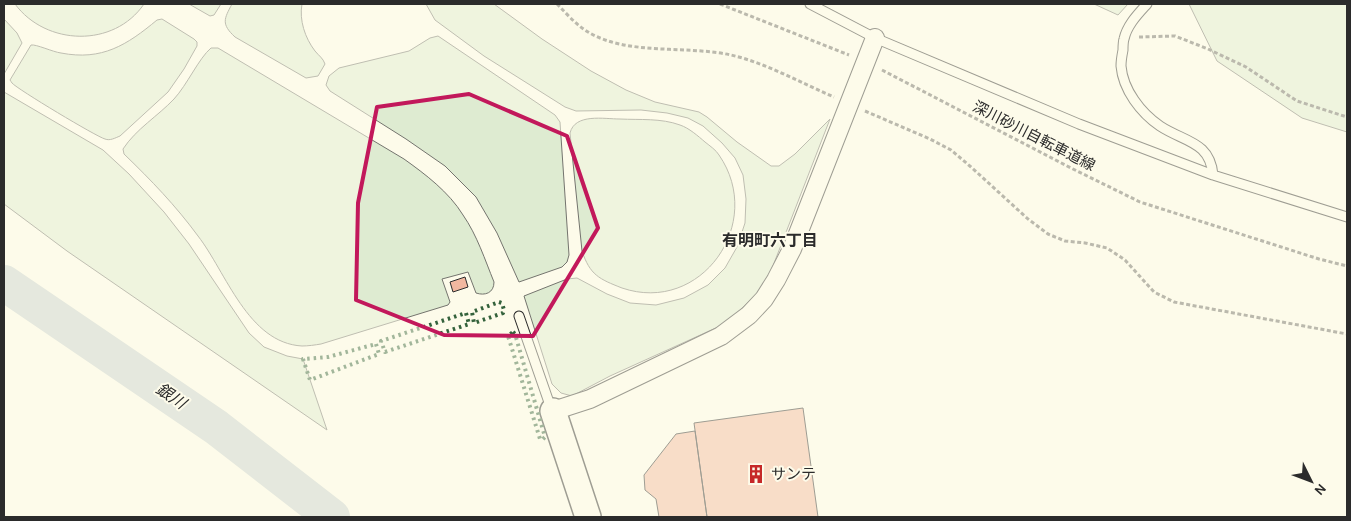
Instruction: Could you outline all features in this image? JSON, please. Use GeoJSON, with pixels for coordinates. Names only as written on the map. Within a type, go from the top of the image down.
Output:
{"type":"FeatureCollection","features":[{"type":"Feature","properties":{"kind":"street"},"geometry":{"type":"LineString","coordinates":[[588,517],[553,412],[590,399],[721,336],[749,315],[764,299],[792,249],[875,38]]}},
{"type":"Feature","properties":{"kind":"lane"},"geometry":{"type":"LineString","coordinates":[[810,4],[875,38],[1079,124],[1213,175],[1347,217]]}},
{"type":"Feature","properties":{"kind":"lane"},"geometry":{"type":"LineString","coordinates":[[1147,4],[1133,20],[1124,39],[1121,66],[1130,94],[1145,114],[1162,127],[1196,144],[1208,154],[1212,162],[1213,175]]}},
{"type":"Feature","properties":{"kind":"lane"},"geometry":{"type":"LineString","coordinates":[[519,316],[553,412]]}},
{"type":"Feature","properties":{"kind":"path"},"geometry":{"type":"LineString","coordinates":[[557,4],[587,32],[604,40],[628,45],[731,55],[761,65],[930,139],[950,150],[972,167],[1028,219],[1048,234],[1065,241],[1086,242],[1107,248],[1124,260],[1154,292],[1174,302],[1347,334]]}},
{"type":"Feature","properties":{"kind":"path","name":"深川砂川自転車道線"},"geometry":{"type":"LineString","coordinates":[[720,4],[865,62],[1140,202],[1347,266]]}},
{"type":"Feature","properties":{"kind":"path"},"geometry":{"type":"LineString","coordinates":[[1124,39],[1175,36],[1246,67],[1297,100],[1347,117]]}},
{"type":"Feature","properties":{"kind":"highlighted area"},"geometry":{"type":"Polygon","coordinates":[[[469,94],[567,136],[598,228],[533,336],[444,335],[356,300],[358,203],[377,107],[469,94]]]}},
{"type":"Feature","properties":{"kind":"green space"},"geometry":{"type":"Polygon","coordinates":[[[15,4],[144,4],[131,18],[116,28],[98,34],[80,36],[62,34],[44,28],[28,18],[15,4]]]}},
{"type":"Feature","properties":{"kind":"green space"},"geometry":{"type":"Polygon","coordinates":[[[189,4],[221,4],[214,15],[210,16],[189,4]]]}},
{"type":"Feature","properties":{"kind":"green space"},"geometry":{"type":"Polygon","coordinates":[[[232,4],[302,4],[301,16],[306,35],[311,46],[325,64],[318,76],[306,78],[235,37],[225,21],[232,4]]]}},
{"type":"Feature","properties":{"kind":"green space"},"geometry":{"type":"Polygon","coordinates":[[[426,4],[494,4],[542,39],[591,71],[626,90],[655,102],[699,112],[771,166],[779,166],[795,154],[830,119],[771,271],[758,292],[738,312],[718,327],[610,376],[572,396],[561,393],[552,384],[524,296],[567,279],[577,278],[607,294],[630,303],[656,305],[684,298],[708,285],[725,268],[737,247],[745,223],[746,199],[743,175],[735,158],[722,143],[703,126],[688,118],[641,110],[576,111],[565,107],[484,56],[435,20],[426,4]]]}},
{"type":"Feature","properties":{"kind":"green space"},"geometry":{"type":"Polygon","coordinates":[[[1094,4],[1128,4],[1118,15],[1094,4]]]}},
{"type":"Feature","properties":{"kind":"green space"},"geometry":{"type":"Polygon","coordinates":[[[1189,4],[1347,4],[1347,132],[1302,118],[1217,61],[1189,4]]]}},
{"type":"Feature","properties":{"kind":"green space"},"geometry":{"type":"Polygon","coordinates":[[[4,19],[17,33],[22,43],[4,74],[4,19]]]}},
{"type":"Feature","properties":{"kind":"green space"},"geometry":{"type":"Polygon","coordinates":[[[162,19],[194,39],[197,42],[197,46],[168,92],[120,136],[109,140],[105,139],[28,94],[10,80],[31,45],[76,55],[101,53],[124,44],[157,20],[162,19]]]}},
{"type":"Feature","properties":{"kind":"green space"},"geometry":{"type":"Polygon","coordinates":[[[438,36],[555,115],[560,122],[569,255],[567,262],[562,267],[519,282],[497,233],[476,197],[445,166],[330,91],[326,85],[329,76],[339,68],[409,51],[430,38],[438,36]]]}},
{"type":"Feature","properties":{"kind":"green space"},"geometry":{"type":"Polygon","coordinates":[[[211,48],[218,48],[404,159],[436,184],[451,199],[468,223],[494,282],[491,291],[486,294],[476,293],[468,272],[442,279],[450,302],[448,305],[321,344],[302,346],[283,342],[267,333],[240,303],[190,225],[124,154],[123,149],[134,135],[174,99],[184,87],[206,52],[211,48]]]}},
{"type":"Feature","properties":{"kind":"green space"},"geometry":{"type":"Polygon","coordinates":[[[4,92],[103,150],[129,174],[164,212],[189,244],[249,333],[264,347],[287,356],[303,359],[327,430],[67,251],[4,204],[4,92]]]}},
{"type":"Feature","properties":{"kind":"green space"},"geometry":{"type":"Polygon","coordinates":[[[598,118],[665,121],[687,128],[718,153],[732,181],[735,208],[730,234],[718,257],[700,276],[677,288],[651,293],[622,288],[607,282],[596,275],[588,266],[582,251],[570,133],[578,122],[584,120],[598,118]]]}},
{"type":"Feature","properties":{"kind":"building"},"geometry":{"type":"Polygon","coordinates":[[[465,277],[468,287],[453,292],[450,282],[465,277]]]}},
{"type":"Feature","properties":{"kind":"building","name":"サンテ"},"geometry":{"type":"Polygon","coordinates":[[[803,408],[818,517],[707,517],[694,423],[803,408]]]}},
{"type":"Feature","properties":{"kind":"building"},"geometry":{"type":"Polygon","coordinates":[[[695,431],[707,517],[659,517],[656,499],[645,490],[644,475],[676,434],[695,431]]]}},
{"type":"Feature","properties":{"kind":"waterway","name":"銀川"},"geometry":{"type":"LineString","coordinates":[[4,283],[216,427],[332,517]]}},
{"type":"Feature","properties":{"kind":"hedge"},"geometry":{"type":"LineString","coordinates":[[499,302],[502,303],[503,313],[474,323],[472,312],[499,302]]}},
{"type":"Feature","properties":{"kind":"hedge"},"geometry":{"type":"LineString","coordinates":[[466,313],[469,324],[385,352],[381,341],[466,313]]}},
{"type":"Feature","properties":{"kind":"hedge"},"geometry":{"type":"LineString","coordinates":[[513,332],[545,437],[542,440],[540,439],[508,336],[513,332]]}},
{"type":"Feature","properties":{"kind":"hedge"},"geometry":{"type":"LineString","coordinates":[[376,344],[379,354],[310,380],[303,359],[328,357],[376,344]]}},
{"type":"Feature","properties":{"kind":"place","name":"サンテ"},"geometry":{"type":"Point","coordinates":[756,474]}},
{"type":"Feature","properties":{"kind":"district","name":"有明町六丁目"},"geometry":{"type":"Point","coordinates":[770,240]}}]}
